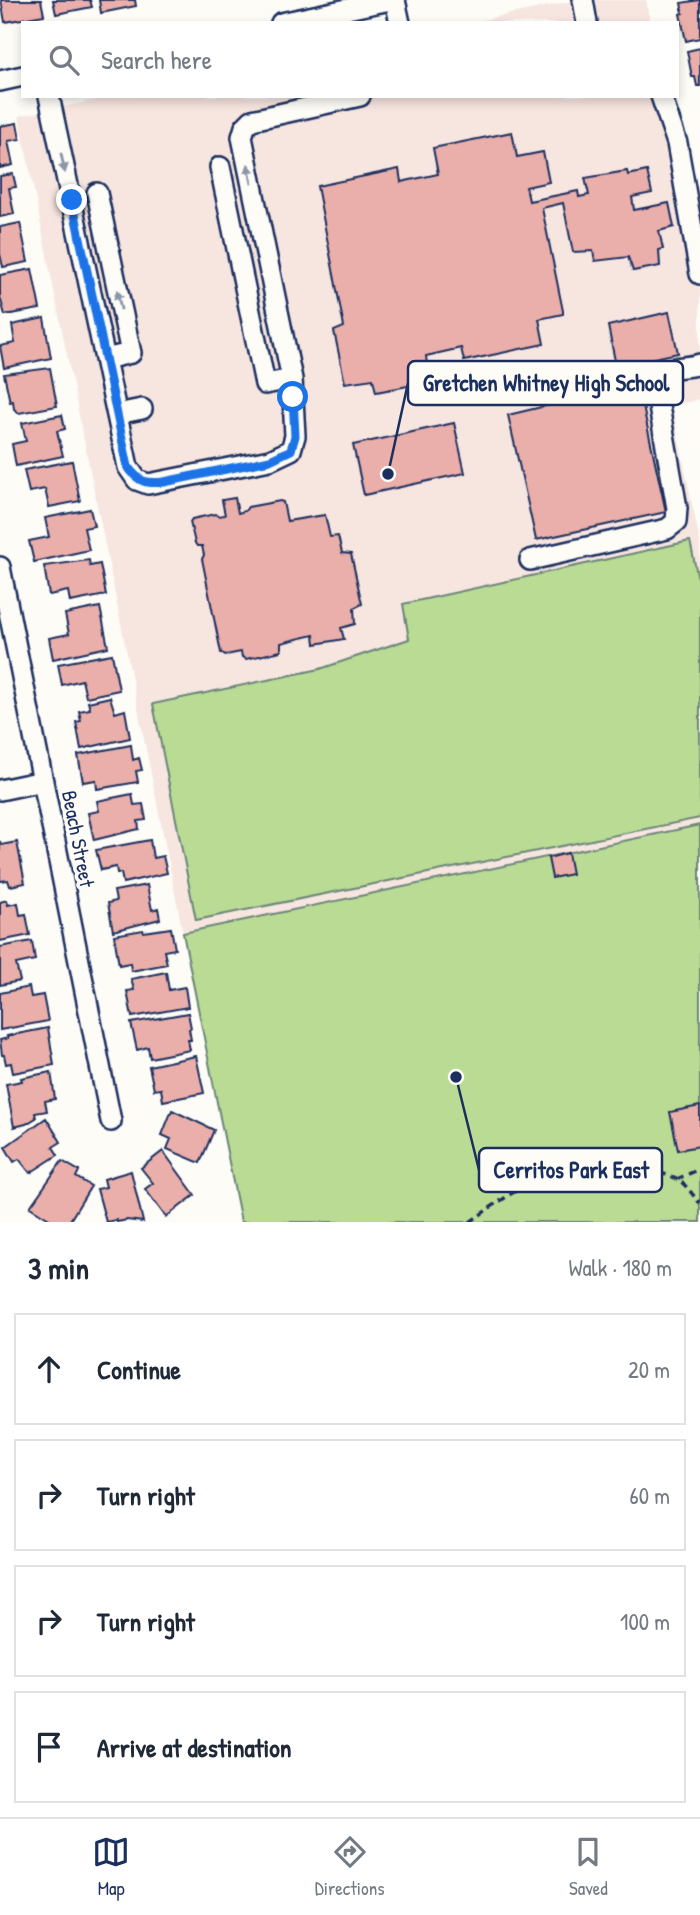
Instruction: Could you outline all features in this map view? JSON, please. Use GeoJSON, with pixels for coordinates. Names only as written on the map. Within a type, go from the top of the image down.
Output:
{"type":"FeatureCollection","features":[{"type":"Feature","properties":{"kind":"street"},"geometry":{"type":"LineString","coordinates":[[291,21],[393,0],[399,21]]}},
{"type":"Feature","properties":{"kind":"street"},"geometry":{"type":"LineString","coordinates":[[583,0],[587,21]]}},
{"type":"Feature","properties":{"kind":"street"},"geometry":{"type":"LineString","coordinates":[[0,81],[21,76]]}},
{"type":"Feature","properties":{"kind":"street"},"geometry":{"type":"LineString","coordinates":[[48,98],[128,467],[138,480],[148,484],[270,460],[291,450],[295,425],[292,379],[242,137],[245,127],[252,120],[351,98]]}},
{"type":"Feature","properties":{"kind":"street"},"geometry":{"type":"LineString","coordinates":[[662,98],[677,143],[700,274]]}},
{"type":"Feature","properties":{"kind":"street"},"geometry":{"type":"LineString","coordinates":[[220,167],[265,384],[292,379]]}},
{"type":"Feature","properties":{"kind":"street"},"geometry":{"type":"LineString","coordinates":[[97,193],[131,353],[106,359]]}},
{"type":"Feature","properties":{"kind":"street"},"geometry":{"type":"LineString","coordinates":[[232,223],[258,217]]}},
{"type":"Feature","properties":{"kind":"street"},"geometry":{"type":"LineString","coordinates":[[83,252],[108,247]]}},
{"type":"Feature","properties":{"kind":"street"},"geometry":{"type":"LineString","coordinates":[[243,275],[269,269]]}},
{"type":"Feature","properties":{"kind":"street"},"geometry":{"type":"LineString","coordinates":[[253,327],[280,321]]}},
{"type":"Feature","properties":{"kind":"street"},"geometry":{"type":"LineString","coordinates":[[530,560],[667,529],[676,522],[677,508],[654,384],[658,374],[664,370],[700,364]]}},
{"type":"Feature","properties":{"kind":"street"},"geometry":{"type":"LineString","coordinates":[[117,414],[142,409]]}},
{"type":"Feature","properties":{"kind":"street","name":"Beach Street"},"geometry":{"type":"LineString","coordinates":[[0,566],[111,1121]]}},
{"type":"Feature","properties":{"kind":"street"},"geometry":{"type":"LineString","coordinates":[[0,790],[43,781]]}},
{"type":"Feature","properties":{"kind":"path"},"geometry":{"type":"LineString","coordinates":[[470,1222],[514,1191],[539,1178],[568,1168],[602,1166],[639,1170],[677,1179],[700,1203]]}},
{"type":"Feature","properties":{"kind":"path"},"geometry":{"type":"LineString","coordinates":[[677,1179],[700,1169]]}},
{"type":"Feature","properties":{"kind":"shaded area"},"geometry":{"type":"Polygon","coordinates":[[[577,0],[646,0],[651,21],[477,21],[577,0]]]}},
{"type":"Feature","properties":{"kind":"shaded area"},"geometry":{"type":"Polygon","coordinates":[[[105,98],[671,98],[685,145],[700,213],[700,399],[672,406],[700,542],[700,825],[183,933],[19,116],[105,98]]]}},
{"type":"Feature","properties":{"kind":"green space"},"geometry":{"type":"Polygon","coordinates":[[[690,541],[700,588],[700,818],[196,920],[153,704],[320,669],[409,639],[403,604],[690,541]]]}},
{"type":"Feature","properties":{"kind":"green space"},"geometry":{"type":"Polygon","coordinates":[[[700,825],[700,1222],[241,1222],[183,933],[700,825]]]}},
{"type":"Feature","properties":{"kind":"building"},"geometry":{"type":"Polygon","coordinates":[[[1,0],[41,0],[44,15],[5,22],[1,0]]]}},
{"type":"Feature","properties":{"kind":"building"},"geometry":{"type":"Polygon","coordinates":[[[53,0],[90,0],[92,7],[56,14],[53,0]]]}},
{"type":"Feature","properties":{"kind":"building"},"geometry":{"type":"Polygon","coordinates":[[[99,0],[135,0],[136,6],[101,13],[99,0]]]}},
{"type":"Feature","properties":{"kind":"building"},"geometry":{"type":"Polygon","coordinates":[[[700,0],[700,38],[686,41],[680,14],[683,13],[681,3],[700,0]]]}},
{"type":"Feature","properties":{"kind":"building"},"geometry":{"type":"Polygon","coordinates":[[[700,48],[700,86],[697,86],[695,77],[692,77],[687,51],[700,48]]]}},
{"type":"Feature","properties":{"kind":"building"},"geometry":{"type":"Polygon","coordinates":[[[17,123],[20,139],[8,141],[13,165],[0,168],[0,126],[17,123]]]}},
{"type":"Feature","properties":{"kind":"building"},"geometry":{"type":"Polygon","coordinates":[[[512,132],[517,157],[543,152],[549,182],[526,187],[529,201],[578,191],[579,197],[589,195],[585,178],[627,171],[628,175],[647,171],[652,193],[632,197],[634,210],[669,203],[674,227],[659,231],[663,249],[659,250],[660,266],[633,271],[628,257],[595,261],[593,251],[573,252],[563,203],[542,208],[563,311],[563,314],[539,319],[544,344],[464,361],[461,348],[426,356],[429,382],[376,392],[373,379],[345,383],[334,331],[344,327],[317,186],[399,169],[401,182],[438,174],[433,148],[512,132]]]}},
{"type":"Feature","properties":{"kind":"building"},"geometry":{"type":"Polygon","coordinates":[[[13,174],[16,187],[9,188],[14,214],[0,217],[0,176],[13,174]]]}},
{"type":"Feature","properties":{"kind":"building"},"geometry":{"type":"Polygon","coordinates":[[[20,223],[28,262],[3,267],[0,227],[20,223]]]}},
{"type":"Feature","properties":{"kind":"building"},"geometry":{"type":"Polygon","coordinates":[[[32,269],[40,309],[5,315],[0,297],[0,275],[32,269]]]}},
{"type":"Feature","properties":{"kind":"building"},"geometry":{"type":"Polygon","coordinates":[[[669,312],[678,353],[616,366],[608,326],[669,312]]]}},
{"type":"Feature","properties":{"kind":"building"},"geometry":{"type":"Polygon","coordinates":[[[44,318],[51,358],[4,368],[0,346],[15,343],[12,325],[44,318]]]}},
{"type":"Feature","properties":{"kind":"building"},"geometry":{"type":"Polygon","coordinates":[[[50,368],[57,406],[19,413],[14,409],[13,401],[10,402],[4,374],[50,368]]]}},
{"type":"Feature","properties":{"kind":"building"},"geometry":{"type":"Polygon","coordinates":[[[638,384],[666,512],[536,540],[508,415],[638,384]]]}},
{"type":"Feature","properties":{"kind":"building"},"geometry":{"type":"Polygon","coordinates":[[[62,415],[65,429],[57,431],[63,456],[16,466],[12,444],[26,441],[22,423],[62,415]]]}},
{"type":"Feature","properties":{"kind":"building"},"geometry":{"type":"Polygon","coordinates":[[[454,423],[465,473],[364,495],[353,445],[454,423]]]}},
{"type":"Feature","properties":{"kind":"building"},"geometry":{"type":"Polygon","coordinates":[[[72,461],[80,501],[49,507],[45,489],[29,492],[24,470],[72,461]]]}},
{"type":"Feature","properties":{"kind":"building"},"geometry":{"type":"Polygon","coordinates":[[[235,498],[238,513],[248,507],[280,501],[283,502],[287,521],[325,515],[330,537],[338,536],[342,553],[351,554],[362,604],[354,608],[355,624],[341,628],[344,639],[315,644],[314,635],[281,643],[281,651],[246,659],[241,652],[226,655],[221,653],[202,559],[202,546],[195,543],[190,522],[192,519],[215,514],[225,515],[222,500],[235,498]]]}},
{"type":"Feature","properties":{"kind":"building"},"geometry":{"type":"Polygon","coordinates":[[[90,509],[94,526],[84,528],[89,550],[34,562],[29,541],[49,537],[45,518],[90,509]]]}},
{"type":"Feature","properties":{"kind":"building"},"geometry":{"type":"Polygon","coordinates":[[[89,560],[90,566],[100,564],[106,595],[70,602],[68,591],[49,595],[44,566],[89,560]]]}},
{"type":"Feature","properties":{"kind":"building"},"geometry":{"type":"Polygon","coordinates":[[[100,607],[108,647],[53,659],[49,638],[69,634],[65,614],[100,607]]]}},
{"type":"Feature","properties":{"kind":"building"},"geometry":{"type":"Polygon","coordinates":[[[112,654],[119,690],[86,697],[82,680],[62,685],[58,664],[112,654]]]}},
{"type":"Feature","properties":{"kind":"building"},"geometry":{"type":"Polygon","coordinates":[[[110,697],[115,713],[125,710],[130,738],[81,749],[76,722],[81,721],[79,711],[90,709],[88,702],[110,697]]]}},
{"type":"Feature","properties":{"kind":"building"},"geometry":{"type":"Polygon","coordinates":[[[131,745],[133,760],[139,758],[142,770],[136,771],[138,782],[97,789],[96,780],[83,782],[78,755],[131,745]]]}},
{"type":"Feature","properties":{"kind":"building"},"geometry":{"type":"Polygon","coordinates":[[[132,794],[134,805],[143,804],[146,820],[138,821],[139,829],[94,840],[88,813],[99,811],[97,801],[132,794]]]}},
{"type":"Feature","properties":{"kind":"building"},"geometry":{"type":"Polygon","coordinates":[[[150,840],[153,858],[163,856],[167,873],[123,883],[121,873],[117,873],[116,867],[101,870],[96,850],[150,840]]]}},
{"type":"Feature","properties":{"kind":"building"},"geometry":{"type":"Polygon","coordinates":[[[0,841],[1,845],[17,842],[25,883],[10,886],[8,880],[0,881],[0,841]]]}},
{"type":"Feature","properties":{"kind":"building"},"geometry":{"type":"Polygon","coordinates":[[[568,853],[572,874],[552,878],[548,858],[568,853]]]}},
{"type":"Feature","properties":{"kind":"building"},"geometry":{"type":"Polygon","coordinates":[[[147,885],[152,910],[158,908],[160,919],[113,931],[108,903],[116,901],[114,891],[147,885]]]}},
{"type":"Feature","properties":{"kind":"building"},"geometry":{"type":"Polygon","coordinates":[[[7,900],[8,905],[18,903],[20,915],[26,914],[30,935],[0,941],[0,902],[7,900]]]}},
{"type":"Feature","properties":{"kind":"building"},"geometry":{"type":"Polygon","coordinates":[[[171,928],[175,949],[164,951],[167,964],[131,971],[130,963],[119,965],[114,935],[171,928]]]}},
{"type":"Feature","properties":{"kind":"building"},"geometry":{"type":"Polygon","coordinates":[[[32,941],[35,960],[16,964],[20,981],[0,985],[0,947],[32,941]]]}},
{"type":"Feature","properties":{"kind":"building"},"geometry":{"type":"Polygon","coordinates":[[[166,972],[169,990],[185,987],[188,1007],[132,1017],[127,991],[134,990],[131,979],[166,972]]]}},
{"type":"Feature","properties":{"kind":"building"},"geometry":{"type":"Polygon","coordinates":[[[29,987],[31,997],[43,995],[48,1021],[0,1030],[0,993],[29,987]]]}},
{"type":"Feature","properties":{"kind":"building"},"geometry":{"type":"Polygon","coordinates":[[[188,1013],[191,1028],[191,1040],[188,1040],[190,1050],[150,1058],[148,1047],[137,1050],[131,1023],[188,1013]]]}},
{"type":"Feature","properties":{"kind":"building"},"geometry":{"type":"Polygon","coordinates":[[[48,1028],[54,1065],[13,1073],[11,1063],[6,1064],[2,1055],[0,1040],[8,1038],[7,1036],[48,1028]]]}},
{"type":"Feature","properties":{"kind":"building"},"geometry":{"type":"Polygon","coordinates":[[[196,1056],[204,1093],[163,1101],[161,1089],[154,1090],[149,1066],[196,1056]]]}},
{"type":"Feature","properties":{"kind":"building"},"geometry":{"type":"Polygon","coordinates":[[[51,1072],[55,1099],[45,1101],[47,1111],[35,1113],[36,1118],[14,1127],[6,1084],[51,1072]]]}},
{"type":"Feature","properties":{"kind":"building"},"geometry":{"type":"Polygon","coordinates":[[[700,1106],[700,1146],[678,1150],[670,1112],[700,1106]]]}},
{"type":"Feature","properties":{"kind":"building"},"geometry":{"type":"Polygon","coordinates":[[[172,1110],[214,1130],[200,1163],[167,1149],[171,1139],[162,1135],[172,1110]]]}},
{"type":"Feature","properties":{"kind":"building"},"geometry":{"type":"Polygon","coordinates":[[[46,1118],[61,1142],[53,1147],[58,1155],[30,1173],[19,1159],[14,1162],[5,1147],[46,1118]]]}},
{"type":"Feature","properties":{"kind":"building"},"geometry":{"type":"Polygon","coordinates":[[[163,1151],[195,1195],[166,1217],[145,1189],[153,1183],[141,1168],[163,1151]]]}},
{"type":"Feature","properties":{"kind":"building"},"geometry":{"type":"Polygon","coordinates":[[[62,1161],[79,1171],[76,1177],[91,1186],[69,1222],[54,1222],[30,1207],[62,1161]]]}},
{"type":"Feature","properties":{"kind":"building"},"geometry":{"type":"Polygon","coordinates":[[[131,1171],[143,1222],[106,1222],[97,1189],[106,1187],[104,1179],[131,1171]]]}},
{"type":"Feature","properties":{"kind":"place","name":"Gretchen Whitney High School"},"geometry":{"type":"Point","coordinates":[388,474]}},
{"type":"Feature","properties":{"kind":"place","name":"Cerritos Park East"},"geometry":{"type":"Point","coordinates":[456,1077]}},
{"type":"Feature","properties":{"kind":"route"},"geometry":{"type":"LineString","coordinates":[[72,200],[128,467],[138,480],[148,484],[164,482],[270,460],[291,450],[295,436],[293,397]]}}]}
